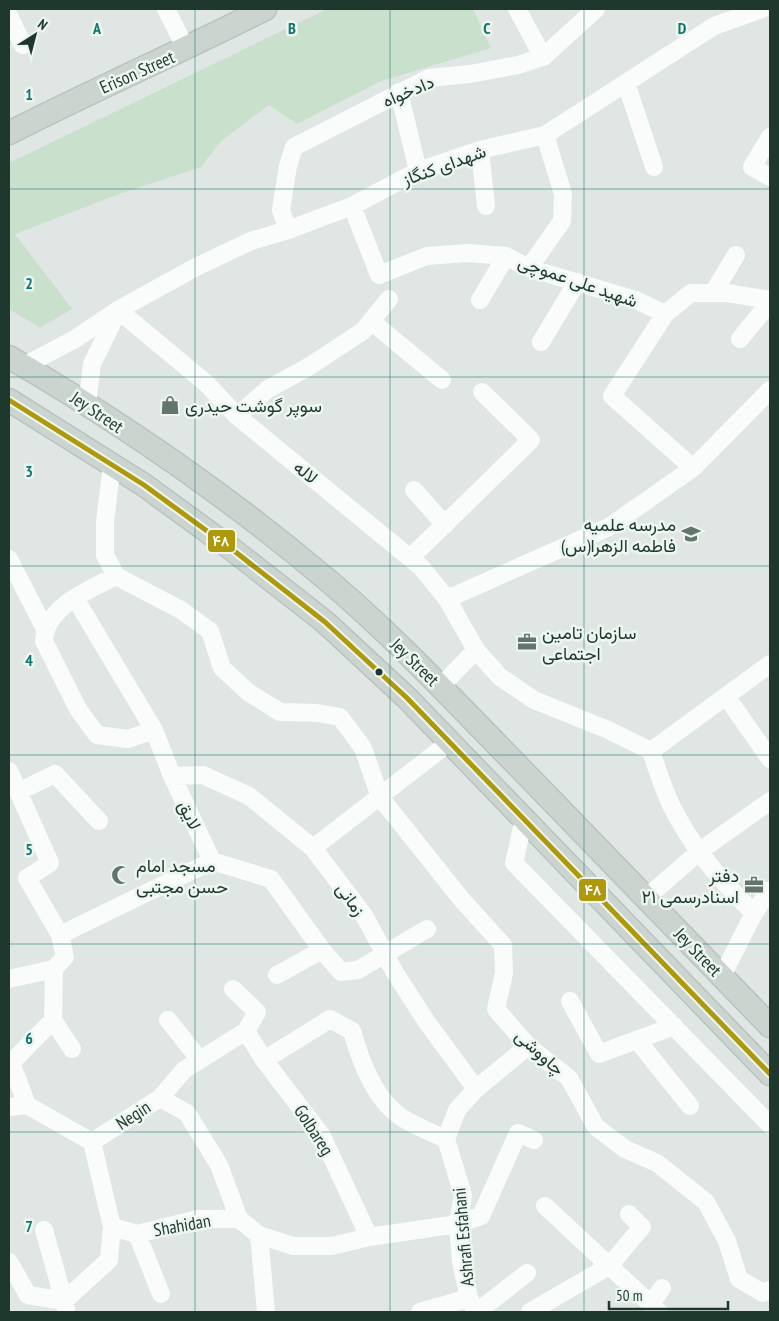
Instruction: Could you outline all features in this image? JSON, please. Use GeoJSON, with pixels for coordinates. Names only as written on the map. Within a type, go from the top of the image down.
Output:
{"type":"FeatureCollection","features":[{"type":"Feature","properties":{"kind":"main road","name":"Erison Street"},"geometry":{"type":"LineString","coordinates":[[9,133],[186,49],[265,9]]}},
{"type":"Feature","properties":{"kind":"main road","name":"Jey Street"},"geometry":{"type":"LineString","coordinates":[[16,361],[87,405],[250,517],[333,584],[441,686],[770,1026]]}},
{"type":"Feature","properties":{"kind":"main road","name":"Jey Street"},"geometry":{"type":"LineString","coordinates":[[9,400],[144,485],[233,550],[325,622],[407,698],[770,1074]]}},
{"type":"Feature","properties":{"kind":"street"},"geometry":{"type":"LineString","coordinates":[[166,9],[186,49]]}},
{"type":"Feature","properties":{"kind":"street"},"geometry":{"type":"LineString","coordinates":[[517,9],[543,57]]}},
{"type":"Feature","properties":{"kind":"street","name":"دادخواه"},"geometry":{"type":"LineString","coordinates":[[288,230],[281,210],[288,166],[294,147],[398,92],[429,78],[470,74],[543,57],[596,9]]}},
{"type":"Feature","properties":{"kind":"street","name":"شهدای کنگاز"},"geometry":{"type":"LineString","coordinates":[[16,361],[75,339],[118,310],[196,267],[251,241],[288,230],[352,206],[418,171],[480,150],[546,135],[714,26],[762,9]]}},
{"type":"Feature","properties":{"kind":"street"},"geometry":{"type":"LineString","coordinates":[[9,16],[23,44]]}},
{"type":"Feature","properties":{"kind":"street"},"geometry":{"type":"LineString","coordinates":[[626,83],[654,167]]}},
{"type":"Feature","properties":{"kind":"street"},"geometry":{"type":"LineString","coordinates":[[398,92],[418,171]]}},
{"type":"Feature","properties":{"kind":"street"},"geometry":{"type":"LineString","coordinates":[[529,268],[562,221],[563,194],[546,135]]}},
{"type":"Feature","properties":{"kind":"street"},"geometry":{"type":"LineString","coordinates":[[770,137],[752,167],[770,176]]}},
{"type":"Feature","properties":{"kind":"street"},"geometry":{"type":"LineString","coordinates":[[480,150],[486,206]]}},
{"type":"Feature","properties":{"kind":"street","name":"شهید علی عموچی"},"geometry":{"type":"LineString","coordinates":[[352,206],[379,275],[427,256],[468,253],[506,256],[529,268],[636,300],[665,314]]}},
{"type":"Feature","properties":{"kind":"street"},"geometry":{"type":"LineString","coordinates":[[713,293],[736,255]]}},
{"type":"Feature","properties":{"kind":"street"},"geometry":{"type":"LineString","coordinates":[[480,300],[506,256]]}},
{"type":"Feature","properties":{"kind":"street"},"geometry":{"type":"LineString","coordinates":[[541,342],[576,282]]}},
{"type":"Feature","properties":{"kind":"street"},"geometry":{"type":"LineString","coordinates":[[693,468],[612,396],[665,314],[691,293],[727,293],[770,301],[740,339]]}},
{"type":"Feature","properties":{"kind":"street"},"geometry":{"type":"LineString","coordinates":[[237,416],[268,389],[310,366],[363,331],[389,299]]}},
{"type":"Feature","properties":{"kind":"street"},"geometry":{"type":"LineString","coordinates":[[87,405],[92,364],[118,310]]}},
{"type":"Feature","properties":{"kind":"street","name":"لاله"},"geometry":{"type":"LineString","coordinates":[[118,310],[207,384],[237,416],[421,567],[447,599],[476,650],[500,677],[534,700],[606,729],[651,751]]}},
{"type":"Feature","properties":{"kind":"street"},"geometry":{"type":"LineString","coordinates":[[371,321],[442,380]]}},
{"type":"Feature","properties":{"kind":"street"},"geometry":{"type":"LineString","coordinates":[[447,599],[609,527],[693,468],[770,390]]}},
{"type":"Feature","properties":{"kind":"street"},"geometry":{"type":"LineString","coordinates":[[410,558],[531,440],[482,392]]}},
{"type":"Feature","properties":{"kind":"street"},"geometry":{"type":"LineString","coordinates":[[112,464],[105,522],[105,555],[116,576],[181,610],[210,631],[222,668],[248,692],[280,712],[317,713],[340,717],[363,748],[380,797]]}},
{"type":"Feature","properties":{"kind":"street"},"geometry":{"type":"LineString","coordinates":[[414,490],[445,525]]}},
{"type":"Feature","properties":{"kind":"street"},"geometry":{"type":"LineString","coordinates":[[9,558],[14,580],[45,629]]}},
{"type":"Feature","properties":{"kind":"street"},"geometry":{"type":"LineString","coordinates":[[116,576],[75,598],[51,618],[45,629],[44,641],[78,709],[97,735],[128,740],[154,730]]}},
{"type":"Feature","properties":{"kind":"street","name":"لایق"},"geometry":{"type":"LineString","coordinates":[[75,598],[154,730],[172,776],[212,861]]}},
{"type":"Feature","properties":{"kind":"street"},"geometry":{"type":"LineString","coordinates":[[441,686],[476,650]]}},
{"type":"Feature","properties":{"kind":"street"},"geometry":{"type":"LineString","coordinates":[[754,913],[738,898],[700,851],[671,805],[651,751],[770,664]]}},
{"type":"Feature","properties":{"kind":"street"},"geometry":{"type":"LineString","coordinates":[[726,696],[770,759]]}},
{"type":"Feature","properties":{"kind":"street"},"geometry":{"type":"LineString","coordinates":[[313,848],[450,742]]}},
{"type":"Feature","properties":{"kind":"street"},"geometry":{"type":"LineString","coordinates":[[9,771],[50,863],[27,878],[60,935],[60,963],[53,1020],[10,1063],[27,1105]]}},
{"type":"Feature","properties":{"kind":"street"},"geometry":{"type":"LineString","coordinates":[[18,792],[55,774],[99,821]]}},
{"type":"Feature","properties":{"kind":"street","name":"زمانی"},"geometry":{"type":"LineString","coordinates":[[172,776],[203,775],[249,796],[313,848],[365,917],[385,955],[426,1021],[476,1089]]}},
{"type":"Feature","properties":{"kind":"street","name":"چاووشی"},"geometry":{"type":"LineString","coordinates":[[380,797],[462,900],[503,945],[504,973],[496,1009],[528,1046],[569,1078],[596,1127],[624,1149],[657,1163],[706,1202],[727,1241],[739,1279],[763,1293],[770,1290]]}},
{"type":"Feature","properties":{"kind":"street"},"geometry":{"type":"LineString","coordinates":[[646,898],[700,851],[770,801]]}},
{"type":"Feature","properties":{"kind":"street"},"geometry":{"type":"LineString","coordinates":[[524,819],[514,863],[770,1125]]}},
{"type":"Feature","properties":{"kind":"street"},"geometry":{"type":"LineString","coordinates":[[60,935],[212,861],[271,879],[322,950],[342,972],[358,970],[427,928]]}},
{"type":"Feature","properties":{"kind":"street"},"geometry":{"type":"LineString","coordinates":[[722,976],[754,913],[770,890]]}},
{"type":"Feature","properties":{"kind":"street"},"geometry":{"type":"LineString","coordinates":[[277,976],[322,950]]}},
{"type":"Feature","properties":{"kind":"street"},"geometry":{"type":"LineString","coordinates":[[9,979],[60,963]]}},
{"type":"Feature","properties":{"kind":"street"},"geometry":{"type":"LineString","coordinates":[[233,989],[257,1012],[246,1031]]}},
{"type":"Feature","properties":{"kind":"street"},"geometry":{"type":"LineString","coordinates":[[570,1000],[599,1054],[674,1026]]}},
{"type":"Feature","properties":{"kind":"street"},"geometry":{"type":"LineString","coordinates":[[264,1060],[330,1019],[352,1030],[359,1056],[380,1095],[400,1117],[446,1140],[457,1110],[476,1089],[528,1046]]}},
{"type":"Feature","properties":{"kind":"street"},"geometry":{"type":"LineString","coordinates":[[53,1020],[72,1049]]}},
{"type":"Feature","properties":{"kind":"street"},"geometry":{"type":"LineString","coordinates":[[168,1020],[200,1060]]}},
{"type":"Feature","properties":{"kind":"street","name":"Negin"},"geometry":{"type":"LineString","coordinates":[[92,1142],[160,1098],[184,1070],[246,1031]]}},
{"type":"Feature","properties":{"kind":"street","name":"Golbareg"},"geometry":{"type":"LineString","coordinates":[[246,1031],[264,1060],[322,1136],[369,1237]]}},
{"type":"Feature","properties":{"kind":"street"},"geometry":{"type":"LineString","coordinates":[[637,1040],[690,1106]]}},
{"type":"Feature","properties":{"kind":"street"},"geometry":{"type":"LineString","coordinates":[[160,1098],[187,1112],[219,1165],[239,1219],[259,1235],[293,1246],[332,1246],[369,1237],[458,1224],[481,1216],[518,1133],[534,1140]]}},
{"type":"Feature","properties":{"kind":"street"},"geometry":{"type":"LineString","coordinates":[[9,1107],[27,1105],[92,1142],[112,1227],[109,1260],[65,1307]]}},
{"type":"Feature","properties":{"kind":"street","name":"Ashrafi Esfahani"},"geometry":{"type":"LineString","coordinates":[[446,1140],[463,1195],[458,1224],[461,1262],[474,1307]]}},
{"type":"Feature","properties":{"kind":"street"},"geometry":{"type":"LineString","coordinates":[[545,1206],[655,1308],[662,1288]]}},
{"type":"Feature","properties":{"kind":"street"},"geometry":{"type":"LineString","coordinates":[[530,1312],[609,1266],[642,1227],[629,1214]]}},
{"type":"Feature","properties":{"kind":"street","name":"Shahidan"},"geometry":{"type":"LineString","coordinates":[[112,1227],[137,1234],[198,1219],[239,1219]]}},
{"type":"Feature","properties":{"kind":"street"},"geometry":{"type":"LineString","coordinates":[[44,1230],[65,1307]]}},
{"type":"Feature","properties":{"kind":"street"},"geometry":{"type":"LineString","coordinates":[[137,1234],[161,1294]]}},
{"type":"Feature","properties":{"kind":"street"},"geometry":{"type":"LineString","coordinates":[[259,1235],[266,1312]]}},
{"type":"Feature","properties":{"kind":"street"},"geometry":{"type":"LineString","coordinates":[[11,1270],[28,1295],[65,1307]]}},
{"type":"Feature","properties":{"kind":"street"},"geometry":{"type":"LineString","coordinates":[[420,1312],[474,1307],[527,1273]]}},
{"type":"Feature","properties":{"kind":"green space"},"geometry":{"type":"Polygon","coordinates":[[[327,9],[473,9],[491,48],[381,81],[297,124],[269,105],[221,141],[201,167],[119,194],[15,234],[72,309],[40,328],[9,309],[9,163],[327,9]]]}},
{"type":"Feature","properties":{"kind":"transit line","name":"۴۸"},"geometry":{"type":"LineString","coordinates":[[9,400],[144,485],[233,550],[325,622],[407,698],[770,1074]]}},
{"type":"Feature","properties":{"kind":"place","name":"سوپر گوشت حیدری"},"geometry":{"type":"Point","coordinates":[170,405]}},
{"type":"Feature","properties":{"kind":"place","name":"مدرسه علمیه فاطمه الزهرا(س)"},"geometry":{"type":"Point","coordinates":[691,534]}},
{"type":"Feature","properties":{"kind":"place","name":"سازمان تامین اجتماعی"},"geometry":{"type":"Point","coordinates":[527,642]}},
{"type":"Feature","properties":{"kind":"place","name":"مسجد امام حسن مجتبی"},"geometry":{"type":"Point","coordinates":[121,875]}},
{"type":"Feature","properties":{"kind":"place","name":"دفتر اسنادرسمی ۲۱"},"geometry":{"type":"Point","coordinates":[754,885]}}]}
